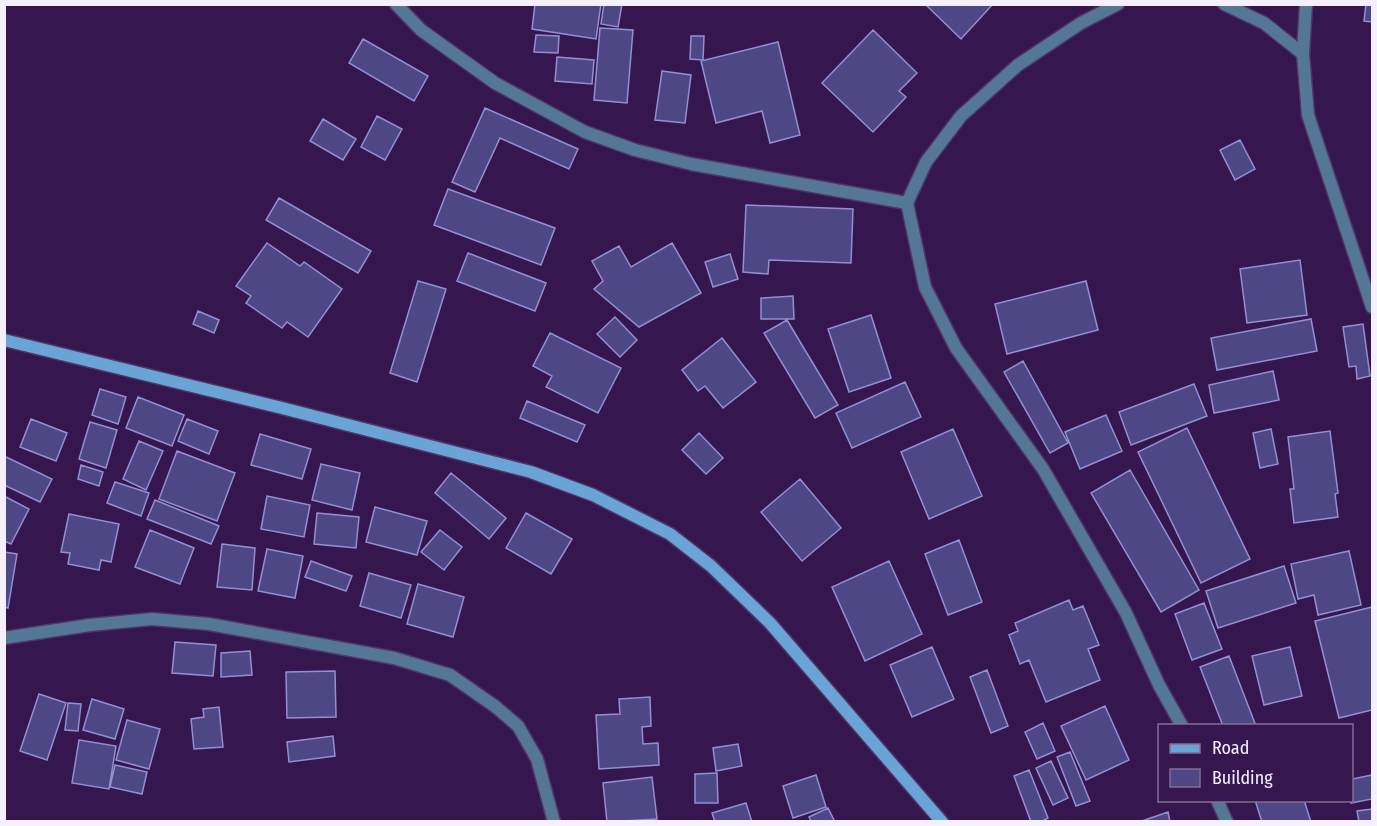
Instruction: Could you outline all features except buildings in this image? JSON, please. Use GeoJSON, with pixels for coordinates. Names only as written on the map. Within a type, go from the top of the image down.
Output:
{"type":"FeatureCollection","features":[{"type":"Feature","properties":{"kind":"street"},"geometry":{"type":"LineString","coordinates":[[396,4],[421,30],[495,83],[585,132],[635,150],[691,164],[907,203]]}},
{"type":"Feature","properties":{"kind":"street"},"geometry":{"type":"LineString","coordinates":[[1118,4],[1081,23],[1018,65],[960,116],[926,162],[907,203],[925,287],[956,348],[1043,468],[1126,613],[1159,685],[1181,724]]}},
{"type":"Feature","properties":{"kind":"street"},"geometry":{"type":"LineString","coordinates":[[1224,4],[1264,23],[1303,54]]}},
{"type":"Feature","properties":{"kind":"street"},"geometry":{"type":"LineString","coordinates":[[1306,4],[1303,54],[1308,115],[1372,307]]}},
{"type":"Feature","properties":{"kind":"street"},"geometry":{"type":"LineString","coordinates":[[4,340],[531,472],[594,495],[670,534],[711,566],[770,623],[942,822]]}},
{"type":"Feature","properties":{"kind":"street"},"geometry":{"type":"LineString","coordinates":[[4,638],[90,625],[152,619],[209,624],[394,658],[450,675],[496,707],[518,726],[537,759],[554,822]]}},
{"type":"Feature","properties":{"kind":"street"},"geometry":{"type":"LineString","coordinates":[[1217,802],[1227,822]]}}]}
